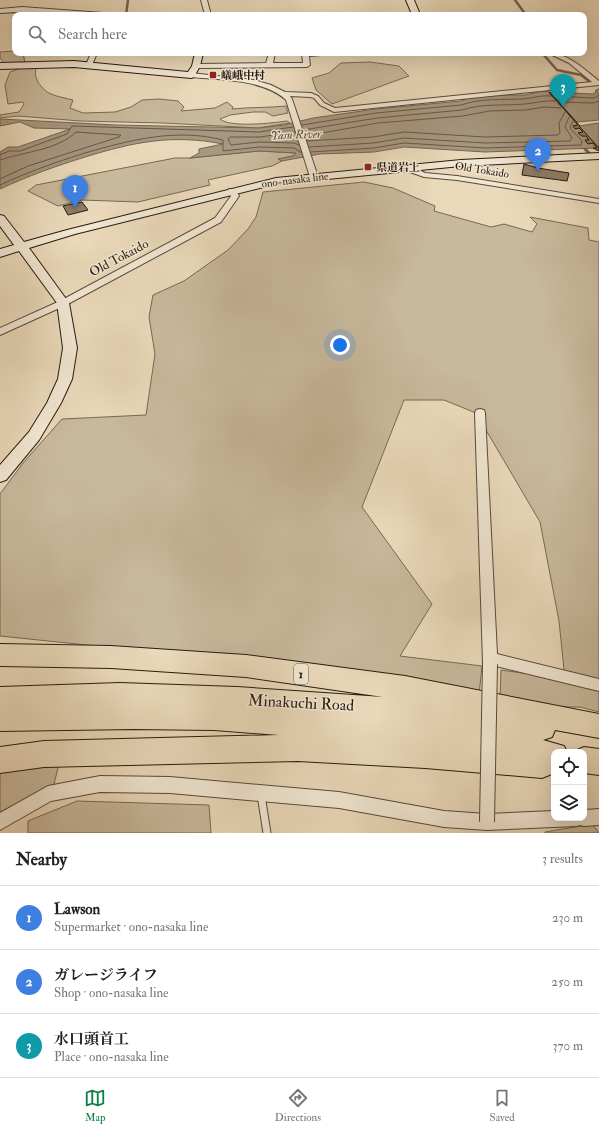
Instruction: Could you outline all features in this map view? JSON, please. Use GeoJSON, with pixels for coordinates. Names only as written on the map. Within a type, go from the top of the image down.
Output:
{"type":"FeatureCollection","features":[{"type":"Feature","properties":{"kind":"highway","name":"1"},"geometry":{"type":"LineString","coordinates":[[0,655],[111,657],[246,666],[405,688],[599,726]]}},
{"type":"Feature","properties":{"kind":"highway","name":"Minakuchi Road"},"geometry":{"type":"LineString","coordinates":[[0,699],[120,695],[354,706],[472,717],[599,738]]}},
{"type":"Feature","properties":{"kind":"highway","name":"Minakuchi Road"},"geometry":{"type":"LineString","coordinates":[[0,719],[134,717],[214,718],[414,733],[551,755]]}},
{"type":"Feature","properties":{"kind":"highway"},"geometry":{"type":"LineString","coordinates":[[0,760],[44,754],[298,748],[425,754],[551,766]]}},
{"type":"Feature","properties":{"kind":"highway"},"geometry":{"type":"LineString","coordinates":[[587,760],[599,762]]}},
{"type":"Feature","properties":{"kind":"highway"},"geometry":{"type":"LineString","coordinates":[[587,769],[599,771]]}},
{"type":"Feature","properties":{"kind":"main road"},"geometry":{"type":"LineString","coordinates":[[410,0],[415,12]]}},
{"type":"Feature","properties":{"kind":"main road"},"geometry":{"type":"LineString","coordinates":[[0,66],[58,64],[89,65],[191,75],[196,66],[198,56]]}},
{"type":"Feature","properties":{"kind":"main road","name":"ono-nasaka line"},"geometry":{"type":"LineString","coordinates":[[0,253],[71,232],[232,191],[312,173],[410,169],[518,160],[599,156]]}},
{"type":"Feature","properties":{"kind":"main road"},"geometry":{"type":"LineString","coordinates":[[0,218],[63,303],[70,348],[65,379],[54,403],[34,436],[0,476]]}},
{"type":"Feature","properties":{"kind":"street"},"geometry":{"type":"LineString","coordinates":[[204,0],[207,12]]}},
{"type":"Feature","properties":{"kind":"street"},"geometry":{"type":"LineString","coordinates":[[0,11],[22,9],[35,12]]}},
{"type":"Feature","properties":{"kind":"street"},"geometry":{"type":"LineString","coordinates":[[89,65],[93,56]]}},
{"type":"Feature","properties":{"kind":"street"},"geometry":{"type":"LineString","coordinates":[[268,65],[271,56]]}},
{"type":"Feature","properties":{"kind":"street"},"geometry":{"type":"LineString","coordinates":[[196,66],[307,65],[306,56]]}},
{"type":"Feature","properties":{"kind":"street"},"geometry":{"type":"LineString","coordinates":[[558,56],[571,62],[599,83]]}},
{"type":"Feature","properties":{"kind":"street"},"geometry":{"type":"LineString","coordinates":[[191,75],[264,84],[284,94],[289,99],[312,173]]}},
{"type":"Feature","properties":{"kind":"street"},"geometry":{"type":"LineString","coordinates":[[284,94],[311,95],[316,97],[322,104],[334,110],[470,94],[599,83]]}},
{"type":"Feature","properties":{"kind":"street","name":"Old Tokaido"},"geometry":{"type":"LineString","coordinates":[[410,169],[424,175],[457,178],[599,201]]}},
{"type":"Feature","properties":{"kind":"street","name":"Old Tokaido"},"geometry":{"type":"LineString","coordinates":[[0,332],[63,303],[218,220],[235,196],[232,191]]}},
{"type":"Feature","properties":{"kind":"street"},"geometry":{"type":"LineString","coordinates":[[480,413],[490,661],[487,822]]}},
{"type":"Feature","properties":{"kind":"street"},"geometry":{"type":"LineString","coordinates":[[490,661],[599,685]]}},
{"type":"Feature","properties":{"kind":"street"},"geometry":{"type":"LineString","coordinates":[[0,822],[48,794],[100,784],[170,785],[339,800],[444,819],[487,822],[551,819]]}},
{"type":"Feature","properties":{"kind":"street"},"geometry":{"type":"LineString","coordinates":[[587,818],[599,817]]}},
{"type":"Feature","properties":{"kind":"lane"},"geometry":{"type":"LineString","coordinates":[[260,793],[268,833]]}},
{"type":"Feature","properties":{"kind":"shaded area"},"geometry":{"type":"Polygon","coordinates":[[[12,51],[12,56],[24,56],[25,63],[6,65],[0,58],[0,52],[12,51]]]}},
{"type":"Feature","properties":{"kind":"shaded area"},"geometry":{"type":"Polygon","coordinates":[[[370,62],[399,66],[409,76],[332,104],[316,90],[312,78],[329,73],[341,63],[370,62]]]}},
{"type":"Feature","properties":{"kind":"shaded area"},"geometry":{"type":"Polygon","coordinates":[[[26,66],[34,66],[36,69],[35,72],[37,80],[44,90],[54,95],[73,100],[70,108],[83,113],[115,112],[131,107],[142,100],[159,99],[178,101],[184,107],[181,111],[215,108],[227,102],[233,107],[232,109],[286,106],[288,113],[273,116],[265,112],[230,115],[220,119],[225,122],[262,124],[287,121],[290,123],[258,128],[163,123],[80,121],[18,116],[0,118],[0,115],[19,112],[24,104],[23,102],[8,104],[5,85],[10,72],[26,66]]]}},
{"type":"Feature","properties":{"kind":"shaded area"},"geometry":{"type":"Polygon","coordinates":[[[259,151],[296,153],[293,156],[279,159],[282,161],[272,166],[208,180],[210,185],[138,202],[82,200],[58,206],[28,191],[36,185],[175,158],[190,158],[259,151]]]}},
{"type":"Feature","properties":{"kind":"shaded area"},"geometry":{"type":"Polygon","coordinates":[[[364,182],[393,188],[435,206],[434,211],[491,227],[504,224],[532,232],[537,224],[530,217],[588,228],[589,240],[599,242],[599,712],[580,707],[550,707],[500,701],[501,670],[565,679],[559,621],[540,522],[476,413],[444,400],[404,400],[362,507],[432,604],[400,656],[482,666],[479,695],[250,662],[0,636],[0,494],[23,463],[62,419],[146,415],[155,354],[149,317],[153,295],[184,281],[228,250],[248,229],[256,217],[263,192],[364,182]]]}},
{"type":"Feature","properties":{"kind":"shaded area"},"geometry":{"type":"Polygon","coordinates":[[[59,764],[54,784],[0,817],[0,767],[59,764]]]}},
{"type":"Feature","properties":{"kind":"shaded area"},"geometry":{"type":"Polygon","coordinates":[[[77,801],[209,805],[211,833],[28,833],[28,821],[77,801]]]}},
{"type":"Feature","properties":{"kind":"shaded area"},"geometry":{"type":"Polygon","coordinates":[[[592,824],[599,833],[545,833],[545,832],[592,824]]]}},
{"type":"Feature","properties":{"kind":"water"},"geometry":{"type":"Polygon","coordinates":[[[599,89],[597,92],[599,93],[599,120],[577,122],[550,92],[593,94],[599,89]]]}},
{"type":"Feature","properties":{"kind":"water","name":"Yasu River"},"geometry":{"type":"Polygon","coordinates":[[[542,91],[549,92],[578,125],[573,126],[575,128],[579,128],[583,132],[579,133],[582,136],[586,136],[589,140],[585,140],[588,143],[593,143],[597,148],[485,152],[404,147],[374,152],[320,154],[282,161],[278,159],[293,156],[296,153],[259,151],[190,158],[199,153],[199,149],[223,144],[187,140],[153,141],[120,147],[74,160],[0,189],[0,152],[8,147],[18,147],[70,129],[34,128],[20,122],[0,126],[0,119],[116,125],[259,128],[284,125],[313,118],[376,109],[461,101],[471,97],[482,97],[484,95],[525,95],[542,91]]]}},
{"type":"Feature","properties":{"kind":"water"},"geometry":{"type":"Polygon","coordinates":[[[599,123],[599,147],[598,147],[579,126],[599,123]]]}},
{"type":"Feature","properties":{"kind":"building"},"geometry":{"type":"Polygon","coordinates":[[[549,92],[599,148],[599,151],[593,148],[597,148],[593,143],[588,144],[585,140],[589,140],[586,136],[582,136],[578,133],[583,132],[579,128],[575,129],[573,126],[578,125],[549,92]]]}},
{"type":"Feature","properties":{"kind":"building"},"geometry":{"type":"Polygon","coordinates":[[[524,164],[569,173],[567,181],[522,175],[524,164]]]}},
{"type":"Feature","properties":{"kind":"building"},"geometry":{"type":"Polygon","coordinates":[[[82,202],[88,210],[68,215],[63,206],[82,202]]]}},
{"type":"Feature","properties":{"kind":"waterway"},"geometry":{"type":"LineString","coordinates":[[126,12],[128,0]]}},
{"type":"Feature","properties":{"kind":"waterway"},"geometry":{"type":"LineString","coordinates":[[515,0],[524,12]]}},
{"type":"Feature","properties":{"kind":"waterway"},"geometry":{"type":"LineString","coordinates":[[545,56],[557,70],[581,75],[594,85],[599,84]]}},
{"type":"Feature","properties":{"kind":"waterway"},"geometry":{"type":"LineString","coordinates":[[585,149],[589,153]]}},
{"type":"Feature","properties":{"kind":"place","name":"嶬峨中村"},"geometry":{"type":"Point","coordinates":[213,75]}},
{"type":"Feature","properties":{"kind":"place","name":"水口頭首工"},"geometry":{"type":"Point","coordinates":[563,107]}},
{"type":"Feature","properties":{"kind":"place","name":"県道岩上"},"geometry":{"type":"Point","coordinates":[368,167]}},
{"type":"Feature","properties":{"kind":"place","name":"ガレージライフ"},"geometry":{"type":"Point","coordinates":[538,171]}},
{"type":"Feature","properties":{"kind":"place","name":"Lawson"},"geometry":{"type":"Point","coordinates":[75,208]}}]}
